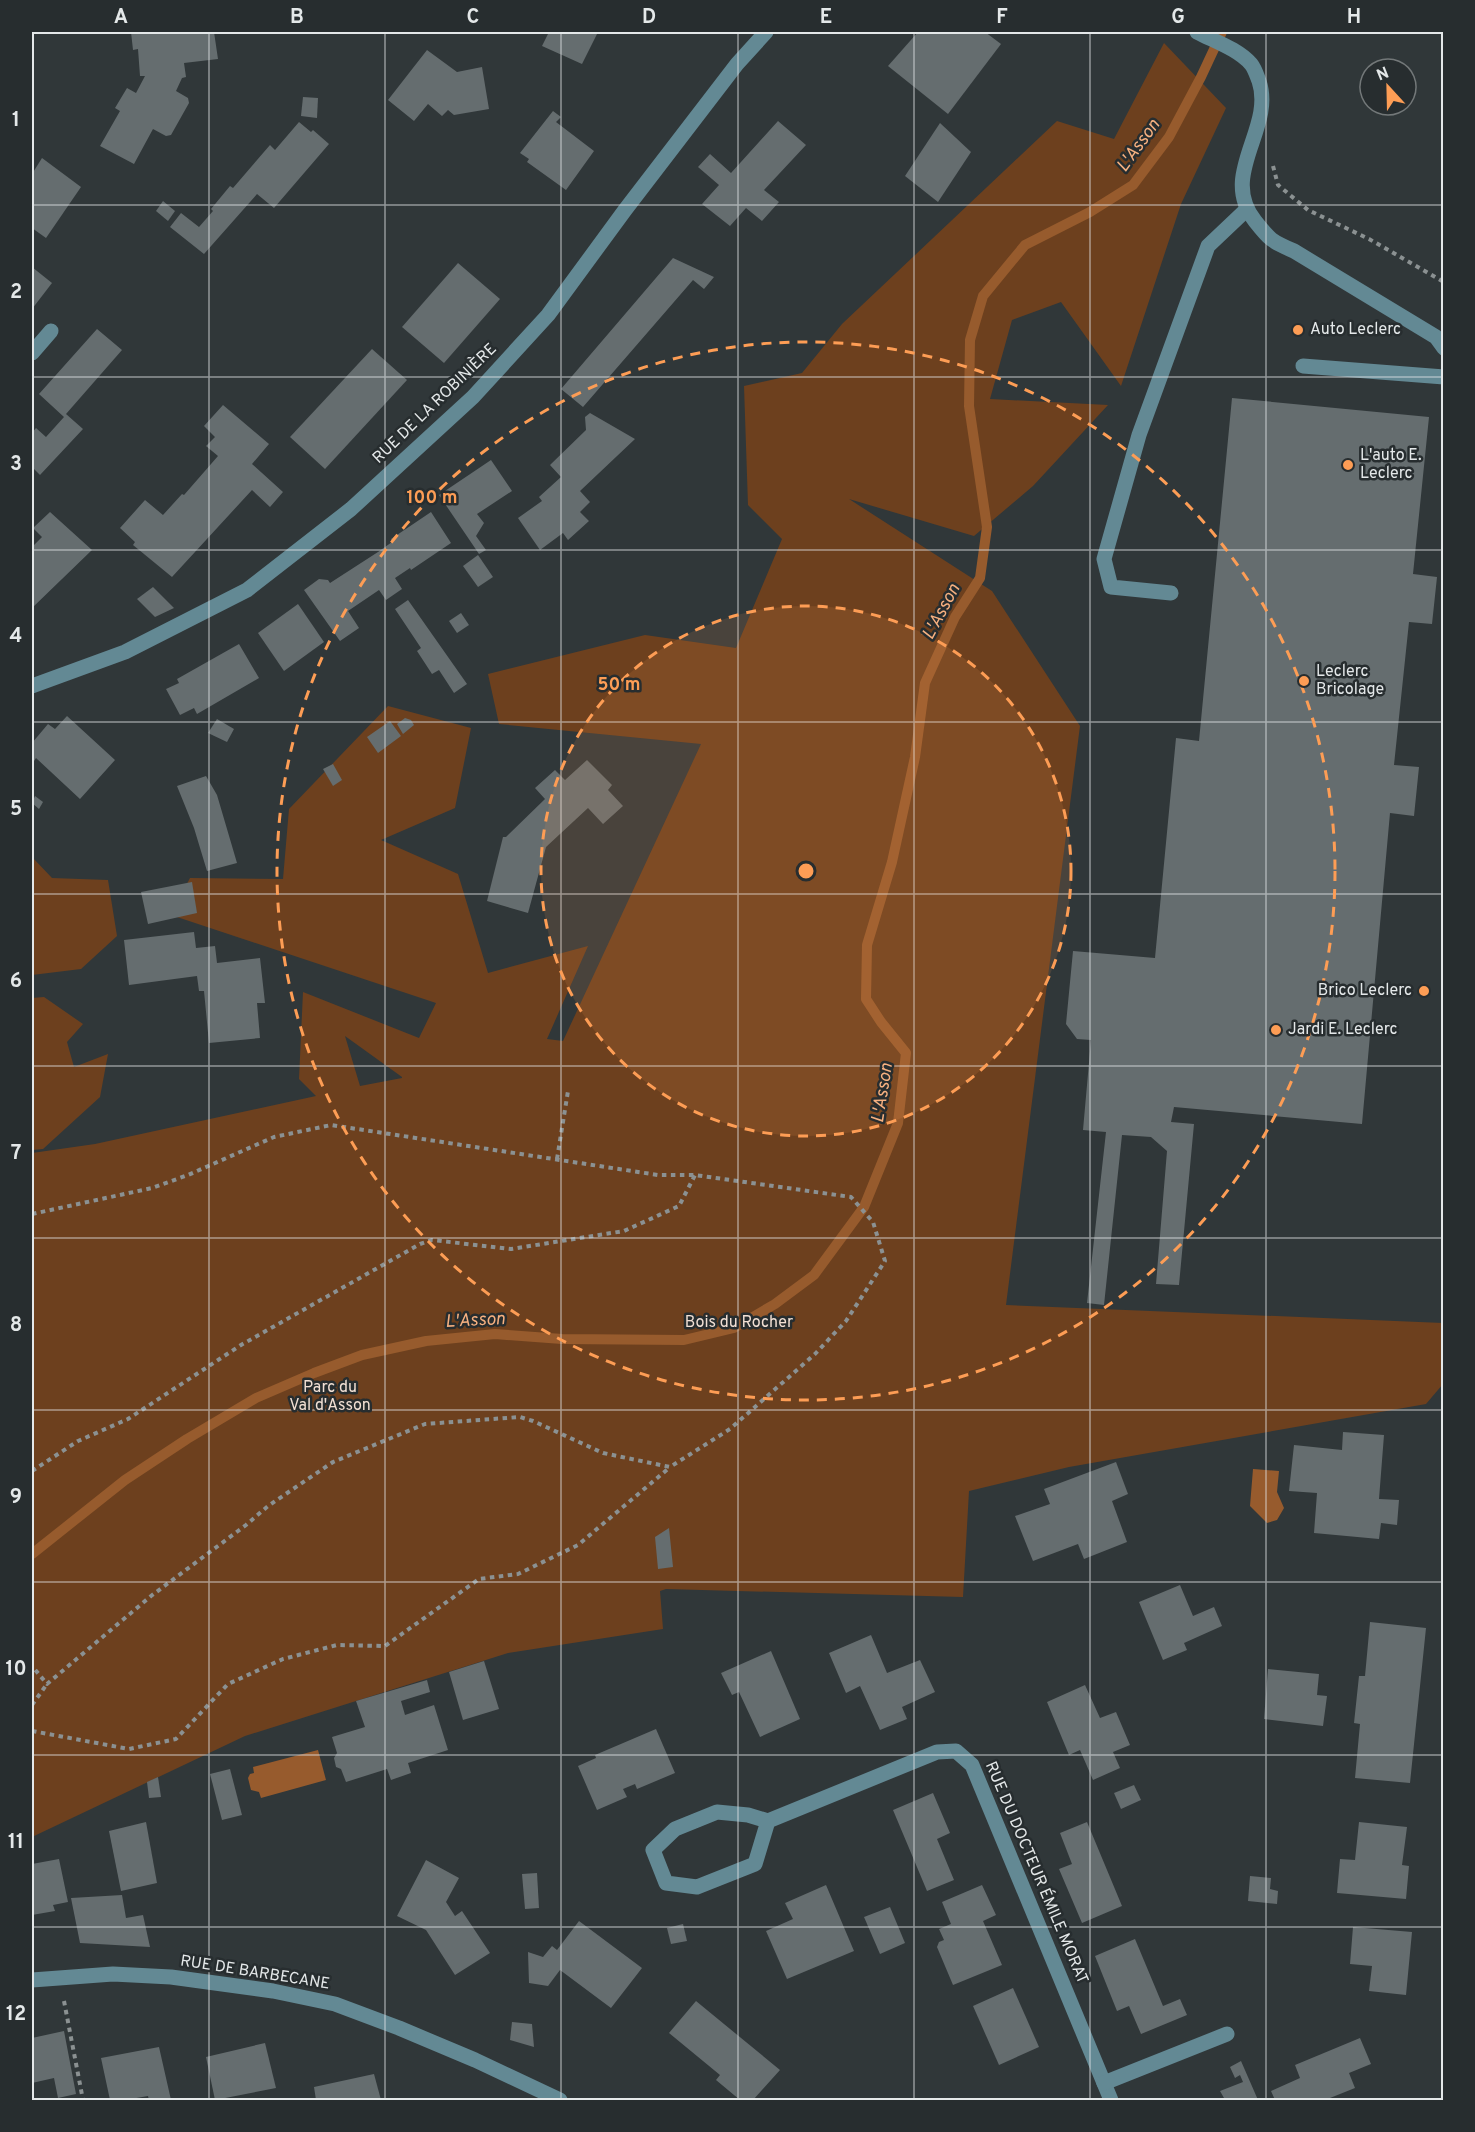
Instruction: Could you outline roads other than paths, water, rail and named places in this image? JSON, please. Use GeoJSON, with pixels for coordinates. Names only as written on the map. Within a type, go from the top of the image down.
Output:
{"type":"FeatureCollection","features":[{"type":"Feature","properties":{"kind":"street","name":"RUE DE LA ROBINIÈRE"},"geometry":{"type":"LineString","coordinates":[[32,686],[125,652],[247,590],[351,509],[472,397],[548,315],[737,64],[766,32]]}},
{"type":"Feature","properties":{"kind":"street"},"geometry":{"type":"LineString","coordinates":[[1197,32],[1241,55],[1253,66],[1262,92],[1257,127],[1240,182],[1246,210],[1270,240],[1293,251],[1436,337],[1443,348]]}},
{"type":"Feature","properties":{"kind":"street"},"geometry":{"type":"LineString","coordinates":[[1171,593],[1111,587],[1104,560],[1139,435],[1208,246],[1246,210]]}},
{"type":"Feature","properties":{"kind":"street"},"geometry":{"type":"LineString","coordinates":[[32,353],[51,332]]}},
{"type":"Feature","properties":{"kind":"street"},"geometry":{"type":"LineString","coordinates":[[1303,366],[1443,378]]}},
{"type":"Feature","properties":{"kind":"street","name":"RUE DU DOCTEUR ÉMILE MORAT"},"geometry":{"type":"LineString","coordinates":[[768,1821],[937,1752],[956,1751],[972,1766],[1111,2100]]}},
{"type":"Feature","properties":{"kind":"street"},"geometry":{"type":"LineString","coordinates":[[717,1812],[748,1815],[768,1821],[755,1864],[697,1887],[666,1883],[653,1850],[675,1829],[717,1812]]}},
{"type":"Feature","properties":{"kind":"street","name":"RUE DE BARBECANE"},"geometry":{"type":"LineString","coordinates":[[32,1980],[113,1974],[171,1977],[273,1991],[335,2004],[475,2060],[560,2100]]}},
{"type":"Feature","properties":{"kind":"street"},"geometry":{"type":"LineString","coordinates":[[1104,2083],[1227,2034]]}},
{"type":"Feature","properties":{"kind":"waterway","name":"L'Asson"},"geometry":{"type":"LineString","coordinates":[[32,1554],[125,1480],[187,1439],[256,1398],[362,1355],[426,1341],[495,1334],[562,1339],[684,1340],[734,1328],[775,1304],[814,1275],[864,1207],[898,1123],[906,1053],[866,999],[867,945],[892,862],[915,757],[925,683],[955,617],[980,578],[987,527],[969,406],[970,340],[983,296],[1025,245],[1090,212],[1133,185],[1169,137],[1222,32]]}},
{"type":"Feature","properties":{"kind":"place","name":"Auto Leclerc"},"geometry":{"type":"Point","coordinates":[1298,330]}},
{"type":"Feature","properties":{"kind":"place","name":"L'auto E. Leclerc"},"geometry":{"type":"Point","coordinates":[1348,465]}},
{"type":"Feature","properties":{"kind":"place","name":"Leclerc Bricolage"},"geometry":{"type":"Point","coordinates":[1304,681]}},
{"type":"Feature","properties":{"kind":"place","name":"Brico Leclerc"},"geometry":{"type":"Point","coordinates":[1424,991]}},
{"type":"Feature","properties":{"kind":"place","name":"Jardi E. Leclerc"},"geometry":{"type":"Point","coordinates":[1276,1030]}},
{"type":"Feature","properties":{"kind":"park label","name":"Bois du Rocher"},"geometry":{"type":"Point","coordinates":[739,1323]}},
{"type":"Feature","properties":{"kind":"park label","name":"Parc du Val d'Asson"},"geometry":{"type":"Point","coordinates":[330,1397]}}]}
